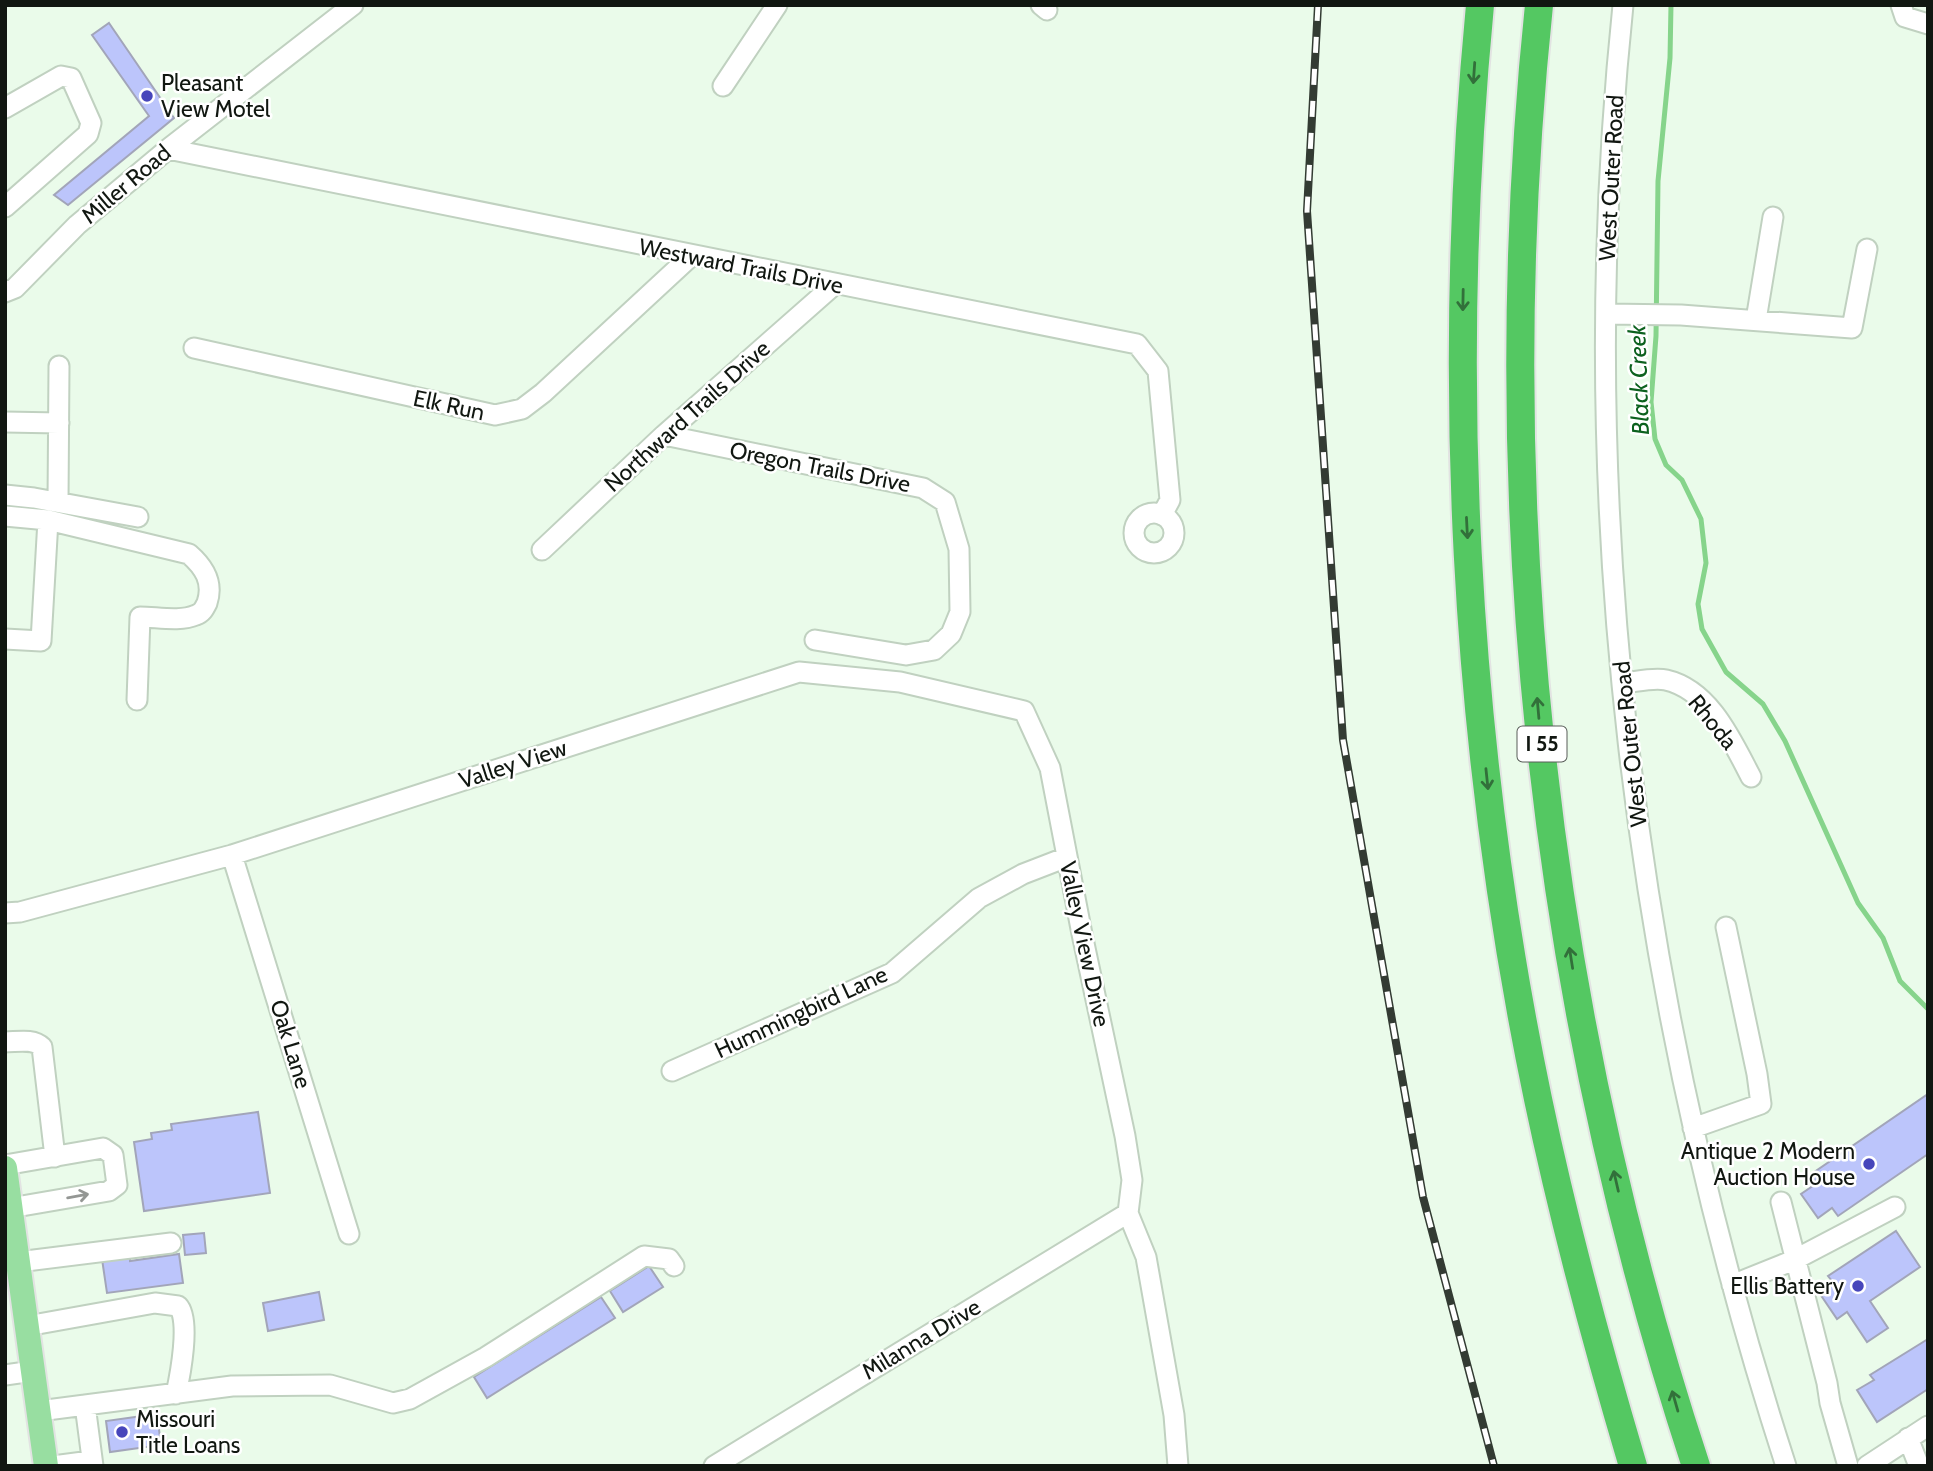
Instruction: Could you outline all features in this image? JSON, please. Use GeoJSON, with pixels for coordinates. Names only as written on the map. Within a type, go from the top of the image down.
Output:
{"type":"FeatureCollection","features":[{"type":"Feature","properties":{"kind":"highway","name":"I 55"},"geometry":{"type":"LineString","coordinates":[[1480,5],[1468,149],[1462,339],[1467,532],[1480,722],[1505,913],[1538,1098],[1581,1285],[1633,1466]]}},
{"type":"Feature","properties":{"kind":"highway","name":"I 55"},"geometry":{"type":"LineString","coordinates":[[1539,5],[1526,165],[1521,338],[1525,529],[1538,712],[1563,905],[1597,1093],[1646,1302],[1696,1466]]}},
{"type":"Feature","properties":{"kind":"main road"},"geometry":{"type":"LineString","coordinates":[[5,1166],[47,1466]]}},
{"type":"Feature","properties":{"kind":"street","name":"Miller Road"},"geometry":{"type":"LineString","coordinates":[[5,292],[15,288],[77,225],[168,149],[353,5]]}},
{"type":"Feature","properties":{"kind":"street"},"geometry":{"type":"LineString","coordinates":[[723,86],[777,5]]}},
{"type":"Feature","properties":{"kind":"street","name":"West Outer Road"},"geometry":{"type":"LineString","coordinates":[[1623,5],[1612,121],[1606,314],[1611,533],[1631,778],[1666,1002],[1693,1128],[1732,1285],[1786,1466]]}},
{"type":"Feature","properties":{"kind":"street"},"geometry":{"type":"LineString","coordinates":[[1901,5],[1905,17],[1928,24]]}},
{"type":"Feature","properties":{"kind":"street"},"geometry":{"type":"LineString","coordinates":[[5,108],[61,76],[71,78],[91,122],[88,134],[5,207]]}},
{"type":"Feature","properties":{"kind":"street","name":"Westward Trails Drive"},"geometry":{"type":"LineString","coordinates":[[168,149],[1137,344],[1158,372],[1170,500],[1162,514]]}},
{"type":"Feature","properties":{"kind":"street"},"geometry":{"type":"LineString","coordinates":[[1756,320],[1773,217]]}},
{"type":"Feature","properties":{"kind":"street"},"geometry":{"type":"LineString","coordinates":[[1606,314],[1681,315],[1852,328],[1867,249]]}},
{"type":"Feature","properties":{"kind":"street","name":"Elk Run"},"geometry":{"type":"LineString","coordinates":[[194,348],[495,415],[522,409],[543,393],[691,256]]}},
{"type":"Feature","properties":{"kind":"street","name":"Northward Trails Drive"},"geometry":{"type":"LineString","coordinates":[[542,550],[664,435],[834,285]]}},
{"type":"Feature","properties":{"kind":"street"},"geometry":{"type":"LineString","coordinates":[[58,502],[59,366]]}},
{"type":"Feature","properties":{"kind":"street"},"geometry":{"type":"LineString","coordinates":[[5,422],[59,423]]}},
{"type":"Feature","properties":{"kind":"street","name":"Oregon Trails Drive"},"geometry":{"type":"LineString","coordinates":[[664,435],[923,488],[945,502],[960,548],[960,612],[951,634],[934,650],[906,655],[815,640]]}},
{"type":"Feature","properties":{"kind":"street"},"geometry":{"type":"LineString","coordinates":[[5,495],[138,517]]}},
{"type":"Feature","properties":{"kind":"street"},"geometry":{"type":"LineString","coordinates":[[5,516],[48,520],[189,554],[201,565],[207,574],[210,593],[199,615],[186,618],[140,617],[137,700]]}},
{"type":"Feature","properties":{"kind":"street"},"geometry":{"type":"LineString","coordinates":[[5,639],[41,641],[48,520]]}},
{"type":"Feature","properties":{"kind":"street","name":"Valley View"},"geometry":{"type":"LineString","coordinates":[[5,913],[20,912],[232,855],[799,672],[900,682],[1024,711]]}},
{"type":"Feature","properties":{"kind":"street","name":"Rhoda"},"geometry":{"type":"LineString","coordinates":[[1622,683],[1665,679],[1697,694],[1729,735],[1751,777]]}},
{"type":"Feature","properties":{"kind":"street","name":"Valley View Drive"},"geometry":{"type":"LineString","coordinates":[[1024,711],[1050,768],[1125,1136],[1132,1180],[1128,1213]]}},
{"type":"Feature","properties":{"kind":"street","name":"Oak Lane"},"geometry":{"type":"LineString","coordinates":[[232,855],[349,1234]]}},
{"type":"Feature","properties":{"kind":"street","name":"Hummingbird Lane"},"geometry":{"type":"LineString","coordinates":[[672,1071],[892,973],[979,898],[1023,874],[1067,857]]}},
{"type":"Feature","properties":{"kind":"street"},"geometry":{"type":"LineString","coordinates":[[1693,1128],[1761,1104],[1726,927]]}},
{"type":"Feature","properties":{"kind":"street"},"geometry":{"type":"LineString","coordinates":[[5,1042],[29,1042],[42,1046],[55,1157]]}},
{"type":"Feature","properties":{"kind":"street"},"geometry":{"type":"LineString","coordinates":[[5,1166],[103,1148],[113,1155],[117,1185],[109,1191],[10,1208]]}},
{"type":"Feature","properties":{"kind":"street"},"geometry":{"type":"LineString","coordinates":[[1781,1202],[1848,1466]]}},
{"type":"Feature","properties":{"kind":"street"},"geometry":{"type":"LineString","coordinates":[[1732,1285],[1794,1260],[1895,1207]]}},
{"type":"Feature","properties":{"kind":"street"},"geometry":{"type":"LineString","coordinates":[[1128,1213],[1146,1257],[1174,1415],[1178,1466]]}},
{"type":"Feature","properties":{"kind":"street","name":"Milanna Drive"},"geometry":{"type":"LineString","coordinates":[[714,1466],[1128,1213]]}},
{"type":"Feature","properties":{"kind":"street"},"geometry":{"type":"LineString","coordinates":[[18,1262],[171,1243]]}},
{"type":"Feature","properties":{"kind":"street"},"geometry":{"type":"LineString","coordinates":[[38,1411],[232,1387],[330,1385],[393,1403],[410,1399],[486,1357],[644,1256],[669,1259],[674,1266]]}},
{"type":"Feature","properties":{"kind":"street"},"geometry":{"type":"LineString","coordinates":[[27,1326],[155,1303],[178,1306],[184,1317],[176,1394]]}},
{"type":"Feature","properties":{"kind":"street"},"geometry":{"type":"LineString","coordinates":[[5,1375],[33,1371]]}},
{"type":"Feature","properties":{"kind":"street"},"geometry":{"type":"LineString","coordinates":[[53,1466],[92,1463],[85,1405]]}},
{"type":"Feature","properties":{"kind":"street"},"geometry":{"type":"LineString","coordinates":[[1867,1466],[1928,1426]]}},
{"type":"Feature","properties":{"kind":"street"},"geometry":{"type":"LineString","coordinates":[[1908,1438],[1919,1466]]}},
{"type":"Feature","properties":{"kind":"building","name":"Pleasant View Motel"},"geometry":{"type":"Polygon","coordinates":[[[109,23],[174,118],[68,205],[54,195],[149,116],[92,35],[109,23]]]}},
{"type":"Feature","properties":{"kind":"building","name":"Antique 2 Modern Auction House"},"geometry":{"type":"Polygon","coordinates":[[[1928,1094],[1928,1154],[1838,1216],[1832,1208],[1818,1218],[1801,1194],[1817,1183],[1810,1175],[1928,1094]]]}},
{"type":"Feature","properties":{"kind":"building"},"geometry":{"type":"Polygon","coordinates":[[[258,1112],[270,1193],[144,1211],[134,1142],[152,1139],[151,1133],[172,1130],[171,1124],[258,1112]]]}},
{"type":"Feature","properties":{"kind":"building","name":"Ellis Battery"},"geometry":{"type":"Polygon","coordinates":[[[1896,1231],[1920,1267],[1870,1301],[1888,1328],[1867,1342],[1847,1312],[1837,1319],[1818,1291],[1832,1281],[1828,1276],[1896,1231]]]}},
{"type":"Feature","properties":{"kind":"building"},"geometry":{"type":"Polygon","coordinates":[[[204,1233],[206,1253],[185,1255],[183,1235],[204,1233]]]}},
{"type":"Feature","properties":{"kind":"building"},"geometry":{"type":"Polygon","coordinates":[[[179,1254],[183,1283],[107,1293],[102,1259],[130,1255],[130,1261],[179,1254]]]}},
{"type":"Feature","properties":{"kind":"building"},"geometry":{"type":"Polygon","coordinates":[[[649,1266],[663,1287],[623,1312],[610,1291],[649,1266]]]}},
{"type":"Feature","properties":{"kind":"building"},"geometry":{"type":"Polygon","coordinates":[[[319,1292],[324,1320],[268,1331],[263,1303],[319,1292]]]}},
{"type":"Feature","properties":{"kind":"building"},"geometry":{"type":"Polygon","coordinates":[[[601,1297],[615,1318],[487,1398],[474,1377],[601,1297]]]}},
{"type":"Feature","properties":{"kind":"building"},"geometry":{"type":"Polygon","coordinates":[[[1928,1339],[1928,1389],[1877,1422],[1857,1390],[1874,1380],[1870,1375],[1928,1339]]]}},
{"type":"Feature","properties":{"kind":"building"},"geometry":{"type":"Polygon","coordinates":[[[157,1414],[161,1445],[110,1452],[106,1421],[157,1414]]]}},
{"type":"Feature","properties":{"kind":"waterway","name":"Black Creek"},"geometry":{"type":"LineString","coordinates":[[1671,5],[1670,58],[1658,181],[1656,336],[1651,402],[1655,439],[1666,465],[1682,480],[1701,519],[1706,563],[1698,604],[1702,629],[1726,672],[1763,704],[1785,741],[1858,903],[1883,938],[1900,981],[1928,1009]]}},
{"type":"Feature","properties":{"kind":"railway"},"geometry":{"type":"LineString","coordinates":[[1318,5],[1307,211],[1343,740],[1423,1197],[1494,1466]]}},
{"type":"Feature","properties":{"kind":"place","name":"Pleasant View Motel"},"geometry":{"type":"Point","coordinates":[147,96]}},
{"type":"Feature","properties":{"kind":"place","name":"Antique 2 Modern Auction House"},"geometry":{"type":"Point","coordinates":[1869,1164]}},
{"type":"Feature","properties":{"kind":"place","name":"Ellis Battery"},"geometry":{"type":"Point","coordinates":[1858,1286]}},
{"type":"Feature","properties":{"kind":"place","name":"Missouri Title Loans"},"geometry":{"type":"Point","coordinates":[122,1432]}}]}
